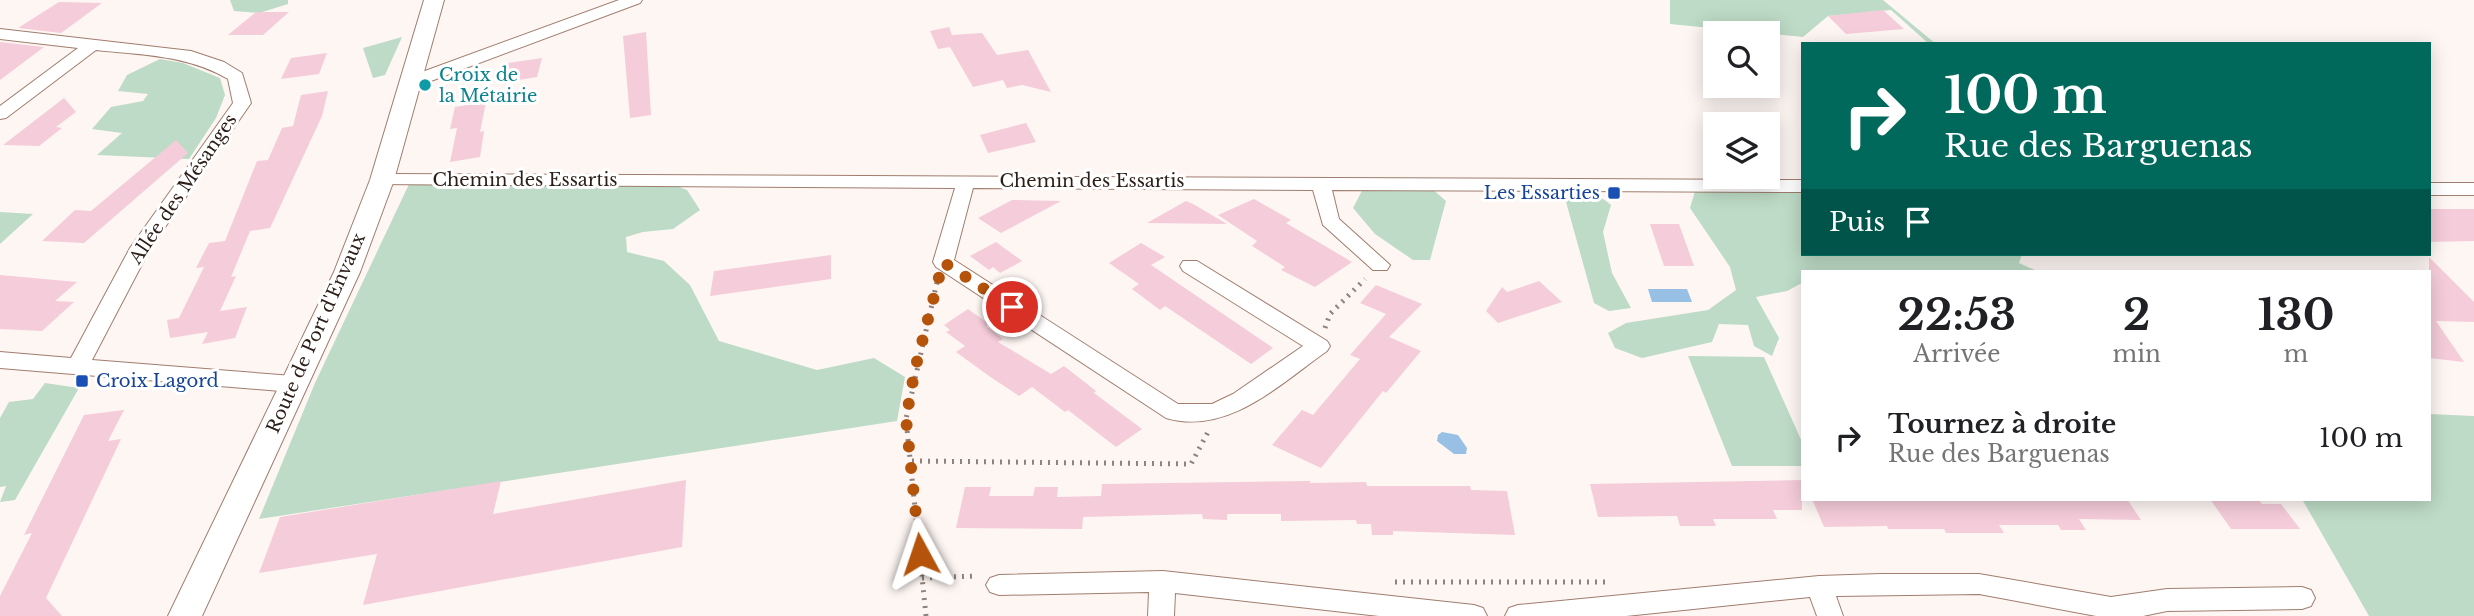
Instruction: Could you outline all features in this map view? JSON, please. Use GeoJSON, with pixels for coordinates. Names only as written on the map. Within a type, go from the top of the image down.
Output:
{"type":"FeatureCollection","features":[{"type":"Feature","properties":{"kind":"street","name":"Route de Port d'Envaux"},"geometry":{"type":"LineString","coordinates":[[185,616],[347,272],[382,180],[434,0]]}},
{"type":"Feature","properties":{"kind":"street"},"geometry":{"type":"LineString","coordinates":[[409,83],[634,0]]}},
{"type":"Feature","properties":{"kind":"street","name":"Allée des Mésanges"},"geometry":{"type":"LineString","coordinates":[[0,34],[191,56],[209,62],[236,77],[242,103],[140,248],[78,365]]}},
{"type":"Feature","properties":{"kind":"street"},"geometry":{"type":"LineString","coordinates":[[0,114],[94,44]]}},
{"type":"Feature","properties":{"kind":"street","name":"Chemin des Essartis"},"geometry":{"type":"LineString","coordinates":[[382,180],[1801,186]]}},
{"type":"Feature","properties":{"kind":"street"},"geometry":{"type":"LineString","coordinates":[[966,181],[943,262],[1174,412],[1220,410],[1241,400],[1319,346],[1190,266]]}},
{"type":"Feature","properties":{"kind":"street"},"geometry":{"type":"LineString","coordinates":[[1321,183],[1330,221],[1380,265]]}},
{"type":"Feature","properties":{"kind":"street"},"geometry":{"type":"LineString","coordinates":[[2431,189],[2474,190]]}},
{"type":"Feature","properties":{"kind":"street"},"geometry":{"type":"LineString","coordinates":[[0,360],[293,384]]}},
{"type":"Feature","properties":{"kind":"street"},"geometry":{"type":"LineString","coordinates":[[999,585],[1163,580],[1474,616]]}},
{"type":"Feature","properties":{"kind":"street"},"geometry":{"type":"LineString","coordinates":[[1161,616],[1163,580]]}},
{"type":"Feature","properties":{"kind":"street"},"geometry":{"type":"LineString","coordinates":[[1518,616],[1819,586],[1979,584],[2120,612],[2167,600],[2302,598]]}},
{"type":"Feature","properties":{"kind":"street"},"geometry":{"type":"LineString","coordinates":[[1819,586],[1830,616]]}},
{"type":"Feature","properties":{"kind":"path"},"geometry":{"type":"LineString","coordinates":[[926,616],[906,419],[915,369],[943,262]]}},
{"type":"Feature","properties":{"kind":"path"},"geometry":{"type":"LineString","coordinates":[[1319,346],[1330,314],[1380,265]]}},
{"type":"Feature","properties":{"kind":"path"},"geometry":{"type":"LineString","coordinates":[[912,461],[1191,464],[1220,410]]}},
{"type":"Feature","properties":{"kind":"green space"},"geometry":{"type":"Polygon","coordinates":[[[230,0],[288,0],[288,4],[259,13],[234,11],[230,0]]]}},
{"type":"Feature","properties":{"kind":"green space"},"geometry":{"type":"Polygon","coordinates":[[[1670,0],[1883,0],[1934,42],[1927,42],[1891,10],[1828,16],[1803,37],[1780,35],[1780,21],[1703,21],[1703,27],[1670,24],[1670,0]]]}},
{"type":"Feature","properties":{"kind":"green space"},"geometry":{"type":"Polygon","coordinates":[[[402,37],[385,75],[373,78],[363,48],[402,37]]]}},
{"type":"Feature","properties":{"kind":"green space"},"geometry":{"type":"Polygon","coordinates":[[[160,59],[183,63],[220,78],[225,95],[216,118],[189,159],[97,155],[122,133],[92,129],[111,107],[143,101],[148,94],[118,91],[127,75],[160,59]]]}},
{"type":"Feature","properties":{"kind":"green space"},"geometry":{"type":"Polygon","coordinates":[[[411,180],[664,181],[687,190],[700,210],[673,229],[626,237],[627,252],[664,261],[690,285],[719,341],[817,370],[874,358],[905,377],[897,421],[259,519],[315,383],[411,180]]]}},
{"type":"Feature","properties":{"kind":"green space"},"geometry":{"type":"Polygon","coordinates":[[[1366,183],[1430,187],[1446,201],[1430,260],[1413,260],[1375,234],[1353,208],[1366,183]]]}},
{"type":"Feature","properties":{"kind":"green space"},"geometry":{"type":"Polygon","coordinates":[[[1801,187],[1801,256],[2021,256],[2019,263],[2035,270],[1801,270],[1801,284],[1787,291],[1756,297],[1779,338],[1772,356],[1754,346],[1748,325],[1719,324],[1712,342],[1642,358],[1615,348],[1608,333],[1626,323],[1708,310],[1736,290],[1730,267],[1690,208],[1695,191],[1801,187]]]}},
{"type":"Feature","properties":{"kind":"green space"},"geometry":{"type":"Polygon","coordinates":[[[1563,191],[1589,193],[1611,205],[1603,232],[1612,273],[1631,308],[1609,311],[1594,303],[1563,191]]]}},
{"type":"Feature","properties":{"kind":"green space"},"geometry":{"type":"Polygon","coordinates":[[[0,212],[33,214],[0,244],[0,212]]]}},
{"type":"Feature","properties":{"kind":"green space"},"geometry":{"type":"Polygon","coordinates":[[[1688,356],[1764,357],[1801,440],[1801,466],[1732,466],[1688,356]]]}},
{"type":"Feature","properties":{"kind":"green space"},"geometry":{"type":"Polygon","coordinates":[[[45,383],[79,388],[15,500],[0,502],[6,486],[0,487],[0,418],[9,402],[33,399],[45,383]]]}},
{"type":"Feature","properties":{"kind":"green space"},"geometry":{"type":"Polygon","coordinates":[[[2431,414],[2474,416],[2474,616],[2369,616],[2303,501],[2431,501],[2431,414]]]}},
{"type":"Feature","properties":{"kind":"water"},"geometry":{"type":"Polygon","coordinates":[[[1648,289],[1687,289],[1692,302],[1652,302],[1648,289]]]}},
{"type":"Feature","properties":{"kind":"water"},"geometry":{"type":"Polygon","coordinates":[[[1442,432],[1458,435],[1467,448],[1466,454],[1454,454],[1437,441],[1442,432]]]}},
{"type":"Feature","properties":{"kind":"building"},"geometry":{"type":"Polygon","coordinates":[[[59,2],[102,3],[61,33],[18,28],[59,2]]]}},
{"type":"Feature","properties":{"kind":"building"},"geometry":{"type":"Polygon","coordinates":[[[1883,10],[1904,29],[1846,34],[1828,16],[1883,10]]]}},
{"type":"Feature","properties":{"kind":"building"},"geometry":{"type":"Polygon","coordinates":[[[256,12],[289,12],[263,35],[228,35],[256,12]]]}},
{"type":"Feature","properties":{"kind":"building"},"geometry":{"type":"Polygon","coordinates":[[[949,27],[952,35],[982,33],[997,55],[1028,50],[1051,92],[1022,85],[1007,88],[1003,80],[973,87],[950,47],[938,49],[930,31],[949,27]]]}},
{"type":"Feature","properties":{"kind":"building"},"geometry":{"type":"Polygon","coordinates":[[[646,32],[651,115],[630,118],[623,36],[646,32]]]}},
{"type":"Feature","properties":{"kind":"building"},"geometry":{"type":"Polygon","coordinates":[[[0,42],[44,47],[0,80],[0,42]]]}},
{"type":"Feature","properties":{"kind":"building"},"geometry":{"type":"Polygon","coordinates":[[[327,53],[319,74],[281,79],[291,58],[327,53]]]}},
{"type":"Feature","properties":{"kind":"building"},"geometry":{"type":"Polygon","coordinates":[[[542,58],[537,77],[500,83],[502,64],[542,58]]]}},
{"type":"Feature","properties":{"kind":"building"},"geometry":{"type":"Polygon","coordinates":[[[328,91],[322,116],[270,228],[250,231],[231,277],[236,276],[220,311],[247,307],[235,338],[202,344],[208,332],[170,338],[167,320],[179,318],[204,267],[196,268],[209,243],[225,241],[257,161],[268,160],[282,128],[293,126],[301,95],[328,91]]]}},
{"type":"Feature","properties":{"kind":"building"},"geometry":{"type":"Polygon","coordinates":[[[64,98],[76,112],[56,127],[62,128],[39,146],[3,145],[64,98]]]}},
{"type":"Feature","properties":{"kind":"building"},"geometry":{"type":"Polygon","coordinates":[[[486,102],[480,132],[484,131],[480,157],[450,162],[457,128],[450,129],[455,107],[486,102]]]}},
{"type":"Feature","properties":{"kind":"building"},"geometry":{"type":"Polygon","coordinates":[[[1026,123],[1036,142],[988,153],[980,135],[1026,123]]]}},
{"type":"Feature","properties":{"kind":"building"},"geometry":{"type":"Polygon","coordinates":[[[176,140],[188,153],[84,243],[42,241],[75,210],[91,211],[176,140]]]}},
{"type":"Feature","properties":{"kind":"building"},"geometry":{"type":"Polygon","coordinates":[[[1254,199],[1291,220],[1286,223],[1352,262],[1315,287],[1281,270],[1285,267],[1252,246],[1257,241],[1218,215],[1254,199]]]}},
{"type":"Feature","properties":{"kind":"building"},"geometry":{"type":"Polygon","coordinates":[[[1012,200],[1061,201],[1001,233],[978,218],[1012,200]]]}},
{"type":"Feature","properties":{"kind":"building"},"geometry":{"type":"Polygon","coordinates":[[[1186,201],[1193,204],[1227,224],[1147,223],[1186,201]]]}},
{"type":"Feature","properties":{"kind":"building"},"geometry":{"type":"Polygon","coordinates":[[[2431,209],[2474,209],[2474,241],[2431,242],[2431,209]]]}},
{"type":"Feature","properties":{"kind":"building"},"geometry":{"type":"Polygon","coordinates":[[[1650,224],[1679,224],[1694,266],[1664,266],[1650,224]]]}},
{"type":"Feature","properties":{"kind":"building"},"geometry":{"type":"Polygon","coordinates":[[[996,242],[1022,261],[1000,273],[993,267],[989,270],[970,256],[996,242]]]}},
{"type":"Feature","properties":{"kind":"building"},"geometry":{"type":"Polygon","coordinates":[[[1141,243],[1165,257],[1151,265],[1273,348],[1251,364],[1165,306],[1160,310],[1132,289],[1139,284],[1109,263],[1141,243]]]}},
{"type":"Feature","properties":{"kind":"building"},"geometry":{"type":"Polygon","coordinates":[[[831,255],[831,279],[710,296],[714,271],[831,255]]]}},
{"type":"Feature","properties":{"kind":"building"},"geometry":{"type":"Polygon","coordinates":[[[2429,257],[2474,302],[2474,322],[2436,321],[2464,362],[2431,358],[2429,257]]]}},
{"type":"Feature","properties":{"kind":"building"},"geometry":{"type":"Polygon","coordinates":[[[0,275],[77,282],[55,301],[74,302],[42,331],[0,329],[0,275]]]}},
{"type":"Feature","properties":{"kind":"building"},"geometry":{"type":"Polygon","coordinates":[[[1539,281],[1562,302],[1498,323],[1486,311],[1502,287],[1507,292],[1539,281]]]}},
{"type":"Feature","properties":{"kind":"building"},"geometry":{"type":"Polygon","coordinates":[[[1376,285],[1422,304],[1389,337],[1421,351],[1386,393],[1383,391],[1321,468],[1272,445],[1302,410],[1313,415],[1360,359],[1350,355],[1386,314],[1360,303],[1376,285]]]}},
{"type":"Feature","properties":{"kind":"building"},"geometry":{"type":"Polygon","coordinates":[[[968,309],[989,324],[986,326],[1003,339],[998,342],[1051,374],[1064,366],[1096,391],[1094,393],[1142,429],[1116,447],[1068,410],[1065,412],[1032,387],[1019,396],[989,376],[956,352],[965,346],[946,332],[950,330],[944,325],[968,309]]]}},
{"type":"Feature","properties":{"kind":"building"},"geometry":{"type":"Polygon","coordinates":[[[124,410],[108,441],[121,439],[46,598],[62,616],[0,616],[0,596],[32,533],[24,535],[84,415],[124,410]]]}},
{"type":"Feature","properties":{"kind":"building"},"geometry":{"type":"Polygon","coordinates":[[[686,480],[682,547],[363,605],[377,554],[259,573],[280,517],[501,481],[493,514],[686,480]]]}},
{"type":"Feature","properties":{"kind":"building"},"geometry":{"type":"Polygon","coordinates":[[[1801,480],[1802,510],[1773,510],[1777,519],[1713,519],[1716,526],[1680,526],[1677,516],[1598,517],[1590,484],[1801,480]]]}},
{"type":"Feature","properties":{"kind":"building"},"geometry":{"type":"Polygon","coordinates":[[[1311,481],[1309,483],[1366,482],[1367,486],[1470,486],[1471,490],[1507,491],[1515,535],[1393,531],[1393,535],[1372,535],[1371,524],[1357,524],[1356,520],[1281,521],[1281,514],[1227,514],[1227,520],[1203,519],[1202,514],[1083,517],[1082,529],[956,528],[965,487],[991,487],[989,496],[1033,496],[1035,487],[1058,487],[1057,497],[1101,496],[1102,484],[1311,481]]]}},
{"type":"Feature","properties":{"kind":"building"},"geometry":{"type":"Polygon","coordinates":[[[1813,501],[2128,501],[2141,520],[2079,519],[2086,530],[2061,530],[2058,525],[1999,525],[2004,533],[1946,533],[1944,529],[1888,529],[1887,526],[1824,527],[1813,501]]]}},
{"type":"Feature","properties":{"kind":"building"},"geometry":{"type":"Polygon","coordinates":[[[2211,501],[2281,504],[2300,529],[2231,529],[2211,501]]]}},
{"type":"Feature","properties":{"kind":"place","name":"Croix de la Métairie"},"geometry":{"type":"Point","coordinates":[425,85]}},
{"type":"Feature","properties":{"kind":"place","name":"Les Essarties"},"geometry":{"type":"Point","coordinates":[1614,193]}},
{"type":"Feature","properties":{"kind":"place","name":"Croix Lagord"},"geometry":{"type":"Point","coordinates":[82,381]}},
{"type":"Feature","properties":{"kind":"route"},"geometry":{"type":"LineString","coordinates":[[920,554],[906,419],[915,369],[943,262],[1012,307]]}}]}
